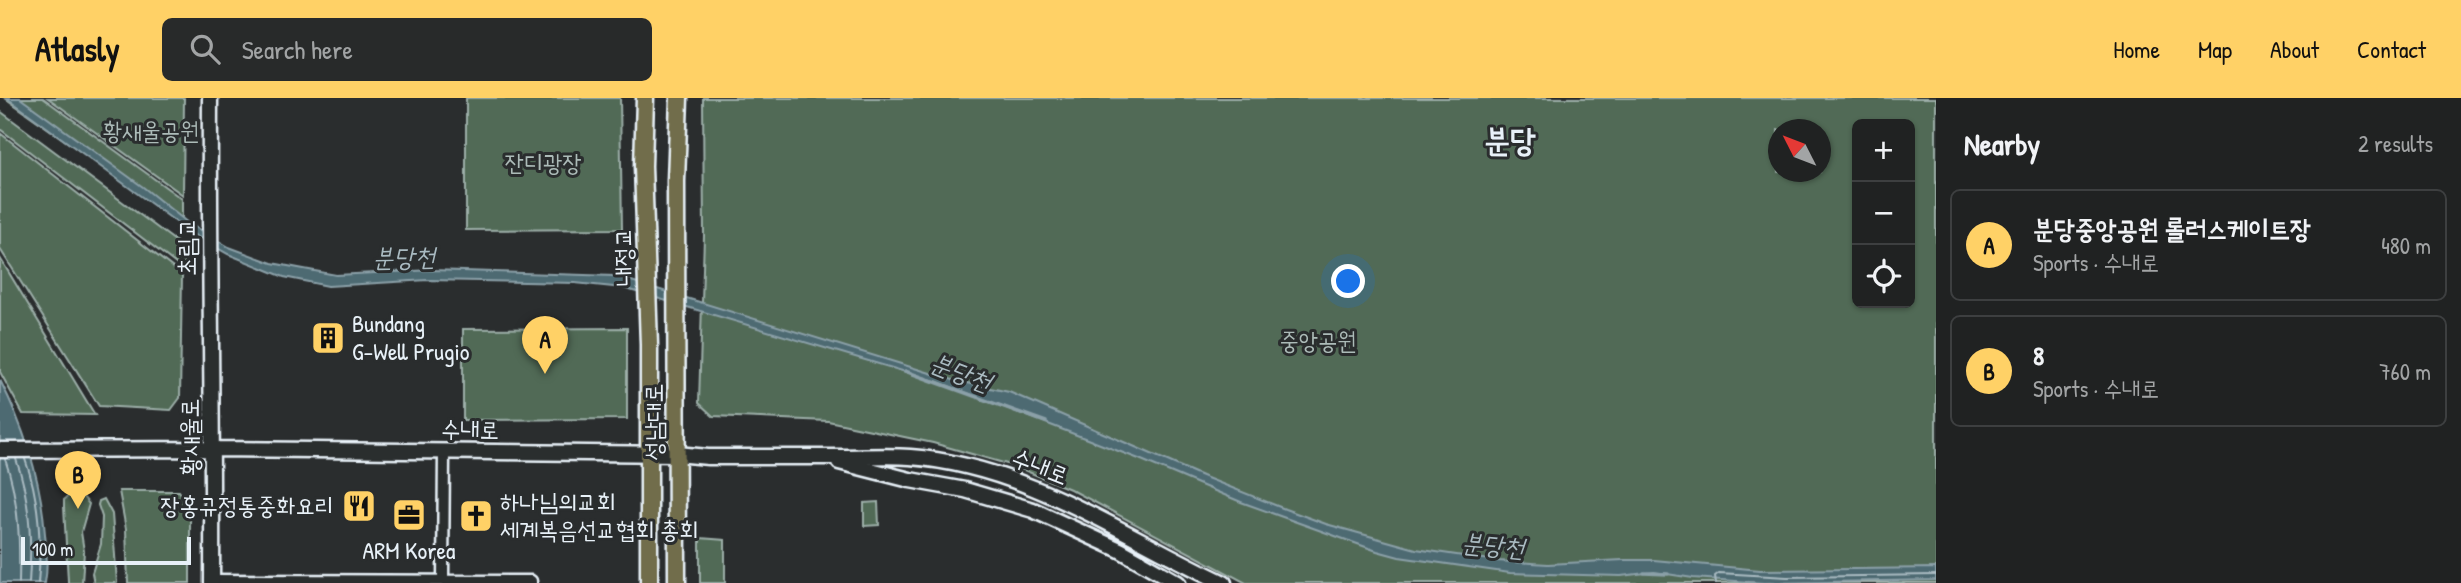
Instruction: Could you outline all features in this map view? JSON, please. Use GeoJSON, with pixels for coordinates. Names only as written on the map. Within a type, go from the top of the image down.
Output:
{"type":"FeatureCollection","features":[{"type":"Feature","properties":{"kind":"main road","name":"초림교"},"geometry":{"type":"LineString","coordinates":[[210,98],[210,292]]}},
{"type":"Feature","properties":{"kind":"main road","name":"내정교"},"geometry":{"type":"LineString","coordinates":[[645,98],[643,166],[649,345]]}},
{"type":"Feature","properties":{"kind":"main road","name":"성남대로"},"geometry":{"type":"LineString","coordinates":[[677,583],[676,181],[679,98]]}},
{"type":"Feature","properties":{"kind":"main road","name":"황새울로"},"geometry":{"type":"LineString","coordinates":[[210,292],[214,449],[212,582]]}},
{"type":"Feature","properties":{"kind":"main road","name":"성남대로"},"geometry":{"type":"LineString","coordinates":[[649,345],[649,583]]}},
{"type":"Feature","properties":{"kind":"main road","name":"수내로"},"geometry":{"type":"LineString","coordinates":[[0,450],[214,449],[650,456],[677,454],[708,457],[911,457],[996,475],[1064,500],[1224,583]]}},
{"type":"Feature","properties":{"kind":"main road","name":"수내로"},"geometry":{"type":"LineString","coordinates":[[821,457],[910,480],[965,489],[1033,510],[1120,550],[1178,583]]}},
{"type":"Feature","properties":{"kind":"street"},"geometry":{"type":"LineString","coordinates":[[443,581],[444,452]]}},
{"type":"Feature","properties":{"kind":"street"},"geometry":{"type":"LineString","coordinates":[[212,582],[531,583]]}},
{"type":"Feature","properties":{"kind":"green space"},"geometry":{"type":"Polygon","coordinates":[[[5,98],[43,98],[182,199],[182,223],[5,98]]]}},
{"type":"Feature","properties":{"kind":"green space","name":"황새울공원"},"geometry":{"type":"Polygon","coordinates":[[[48,98],[184,98],[183,195],[48,98]]]}},
{"type":"Feature","properties":{"kind":"green space","name":"잔디광장"},"geometry":{"type":"Polygon","coordinates":[[[466,98],[620,98],[622,229],[466,230],[466,98]]]}},
{"type":"Feature","properties":{"kind":"green space","name":"중앙공원"},"geometry":{"type":"Polygon","coordinates":[[[703,98],[1936,98],[1936,583],[1246,583],[1070,489],[1014,466],[933,443],[828,421],[713,416],[699,403],[704,236],[703,98]]]}},
{"type":"Feature","properties":{"kind":"green space"},"geometry":{"type":"Polygon","coordinates":[[[0,111],[186,249],[184,270],[0,129],[0,111]]]}},
{"type":"Feature","properties":{"kind":"green space"},"geometry":{"type":"Polygon","coordinates":[[[0,133],[182,275],[180,398],[171,410],[99,406],[0,249],[0,133]]]}},
{"type":"Feature","properties":{"kind":"green space"},"geometry":{"type":"Polygon","coordinates":[[[0,258],[95,415],[23,414],[0,372],[0,258]]]}},
{"type":"Feature","properties":{"kind":"green space"},"geometry":{"type":"Polygon","coordinates":[[[627,328],[627,419],[463,420],[463,329],[627,328]]]}},
{"type":"Feature","properties":{"kind":"green space"},"geometry":{"type":"Polygon","coordinates":[[[119,491],[179,491],[190,507],[190,583],[128,583],[126,529],[119,491]]]}},
{"type":"Feature","properties":{"kind":"green space"},"geometry":{"type":"Polygon","coordinates":[[[71,494],[83,497],[89,504],[81,532],[84,551],[82,583],[68,583],[64,500],[71,494]]]}},
{"type":"Feature","properties":{"kind":"green space"},"geometry":{"type":"Polygon","coordinates":[[[104,499],[112,514],[117,583],[94,583],[92,573],[101,544],[102,517],[98,505],[99,501],[104,499]]]}},
{"type":"Feature","properties":{"kind":"green space"},"geometry":{"type":"Polygon","coordinates":[[[878,502],[879,525],[864,526],[864,503],[878,502]]]}},
{"type":"Feature","properties":{"kind":"green space"},"geometry":{"type":"Polygon","coordinates":[[[700,538],[725,540],[725,583],[700,583],[700,538]]]}},
{"type":"Feature","properties":{"kind":"water"},"geometry":{"type":"Polygon","coordinates":[[[7,98],[20,98],[188,223],[229,247],[272,263],[336,275],[432,270],[615,276],[953,380],[1009,392],[1285,509],[1326,524],[1416,549],[1497,561],[1548,564],[1654,560],[1760,570],[1936,568],[1936,580],[1764,583],[1654,572],[1621,576],[1510,573],[1399,557],[1241,502],[1139,459],[936,381],[623,288],[575,283],[428,280],[328,286],[284,277],[228,254],[191,233],[7,98]]]}},
{"type":"Feature","properties":{"kind":"water"},"geometry":{"type":"Polygon","coordinates":[[[0,380],[17,417],[36,474],[46,547],[45,583],[0,583],[0,380]]]}},
{"type":"Feature","properties":{"kind":"waterway","name":"분당천"},"geometry":{"type":"LineString","coordinates":[[905,371],[1046,422]]}},
{"type":"Feature","properties":{"kind":"waterway","name":"분당천"},"geometry":{"type":"LineString","coordinates":[[1644,573],[1668,574]]}},
{"type":"Feature","properties":{"kind":"place","name":"Bundang G-Well Prugio"},"geometry":{"type":"Point","coordinates":[328,338]}},
{"type":"Feature","properties":{"kind":"place","name":"분당중앙공원 롤러스케이트장"},"geometry":{"type":"Point","coordinates":[545,374]}},
{"type":"Feature","properties":{"kind":"place","name":"장홍규정통중화요리"},"geometry":{"type":"Point","coordinates":[359,506]}},
{"type":"Feature","properties":{"kind":"place","name":"8"},"geometry":{"type":"Point","coordinates":[78,509]}},
{"type":"Feature","properties":{"kind":"place","name":"ARM Korea"},"geometry":{"type":"Point","coordinates":[409,515]}},
{"type":"Feature","properties":{"kind":"place","name":"하나님의교회 세계복음선교협회 총회"},"geometry":{"type":"Point","coordinates":[476,516]}},
{"type":"Feature","properties":{"kind":"district","name":"분당"},"geometry":{"type":"Point","coordinates":[1510,140]}}]}
